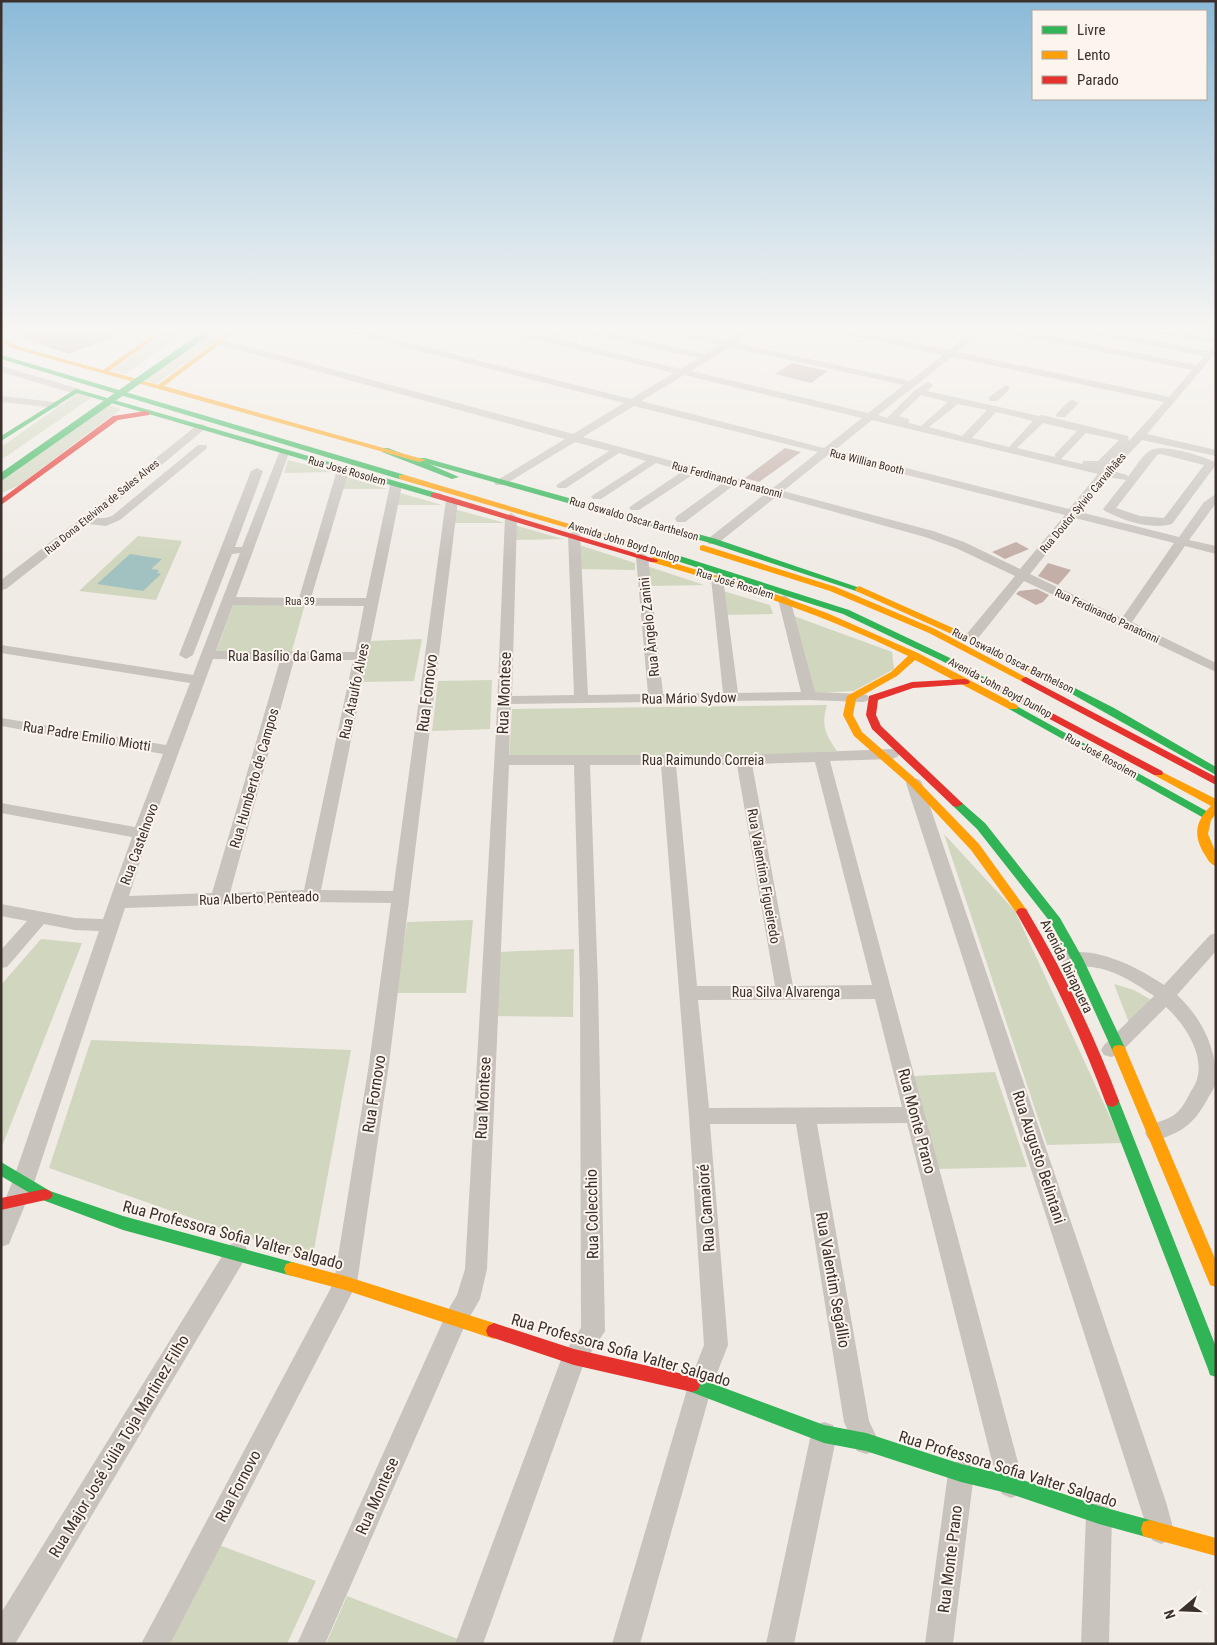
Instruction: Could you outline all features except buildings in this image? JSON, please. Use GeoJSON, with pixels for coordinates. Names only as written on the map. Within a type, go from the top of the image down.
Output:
{"type":"FeatureCollection","features":[{"type":"Feature","properties":{"kind":"main road"},"geometry":{"type":"LineString","coordinates":[[3,437],[54,406]]}},
{"type":"Feature","properties":{"kind":"main road"},"geometry":{"type":"LineString","coordinates":[[1,477],[103,406]]}},
{"type":"Feature","properties":{"kind":"main road","name":"Rua José Rosolem"},"geometry":{"type":"LineString","coordinates":[[132,406],[284,453],[574,535],[784,599],[915,655],[969,682],[1206,815]]}},
{"type":"Feature","properties":{"kind":"main road","name":"Avenida John Boyd Dunlop"},"geometry":{"type":"LineString","coordinates":[[163,406],[290,445],[584,529],[846,612],[946,659],[1216,805],[1206,815]]}},
{"type":"Feature","properties":{"kind":"main road","name":"Avenida John Boyd Dunlop"},"geometry":{"type":"LineString","coordinates":[[205,406],[575,510],[737,558],[840,592],[932,631],[1216,782]]}},
{"type":"Feature","properties":{"kind":"main road","name":"Rua Oswaldo Oscar Barthelson"},"geometry":{"type":"LineString","coordinates":[[226,406],[713,541],[848,584],[970,638],[1040,673],[1110,710],[1216,772]]}},
{"type":"Feature","properties":{"kind":"main road"},"geometry":{"type":"LineString","coordinates":[[1,503],[116,418],[133,414],[157,413]]}},
{"type":"Feature","properties":{"kind":"main road"},"geometry":{"type":"LineString","coordinates":[[385,450],[460,479]]}},
{"type":"Feature","properties":{"kind":"main road"},"geometry":{"type":"LineString","coordinates":[[851,698],[894,674],[915,655]]}},
{"type":"Feature","properties":{"kind":"main road"},"geometry":{"type":"LineString","coordinates":[[873,698],[912,685],[969,682]]}},
{"type":"Feature","properties":{"kind":"main road","name":"Avenida Ibirapuera"},"geometry":{"type":"LineString","coordinates":[[851,698],[848,715],[853,726],[866,742],[914,783],[975,846],[1030,924],[1050,960],[1098,1064],[1216,1369]]}},
{"type":"Feature","properties":{"kind":"main road","name":"Avenida Ibirapuera"},"geometry":{"type":"LineString","coordinates":[[873,698],[871,715],[876,727],[981,826],[1056,921],[1077,958],[1116,1043],[1156,1133],[1216,1280]]}},
{"type":"Feature","properties":{"kind":"main road"},"geometry":{"type":"LineString","coordinates":[[1206,815],[1202,822],[1202,841],[1216,862]]}},
{"type":"Feature","properties":{"kind":"main road","name":"Rua Professora Sofia Valter Salgado"},"geometry":{"type":"LineString","coordinates":[[1,1168],[13,1196],[45,1195],[124,1223],[345,1283],[574,1356],[700,1386],[824,1434],[866,1442],[1099,1515],[1216,1547]]}},
{"type":"Feature","properties":{"kind":"main road"},"geometry":{"type":"LineString","coordinates":[[13,1196],[45,1195]]}},
{"type":"Feature","properties":{"kind":"street","name":"Rua Ferdinando Panatonni"},"geometry":{"type":"LineString","coordinates":[[456,406],[930,534],[960,545],[1216,668]]}},
{"type":"Feature","properties":{"kind":"street"},"geometry":{"type":"LineString","coordinates":[[500,483],[625,406]]}},
{"type":"Feature","properties":{"kind":"street","name":"Rua Willian Booth"},"geometry":{"type":"LineString","coordinates":[[646,406],[1216,550]]}},
{"type":"Feature","properties":{"kind":"street"},"geometry":{"type":"LineString","coordinates":[[829,406],[967,437],[1129,478]]}},
{"type":"Feature","properties":{"kind":"street"},"geometry":{"type":"LineString","coordinates":[[713,541],[885,406]]}},
{"type":"Feature","properties":{"kind":"street"},"geometry":{"type":"LineString","coordinates":[[904,406],[892,417],[967,437],[1101,465],[1124,441],[1122,436],[1042,418],[1000,406]]}},
{"type":"Feature","properties":{"kind":"street"},"geometry":{"type":"LineString","coordinates":[[926,425],[949,406]]}},
{"type":"Feature","properties":{"kind":"street"},"geometry":{"type":"LineString","coordinates":[[967,437],[993,406]]}},
{"type":"Feature","properties":{"kind":"street"},"geometry":{"type":"LineString","coordinates":[[1006,406],[1062,414],[1127,429]]}},
{"type":"Feature","properties":{"kind":"street"},"geometry":{"type":"LineString","coordinates":[[1062,414],[1070,406]]}},
{"type":"Feature","properties":{"kind":"street","name":"Rua Doutor Sylvio Carvalhães"},"geometry":{"type":"LineString","coordinates":[[970,638],[1106,472],[1166,406]]}},
{"type":"Feature","properties":{"kind":"street"},"geometry":{"type":"LineString","coordinates":[[1014,446],[1042,418]]}},
{"type":"Feature","properties":{"kind":"street","name":"Rua Dona Etelvina de Sales Alves"},"geometry":{"type":"LineString","coordinates":[[1,586],[201,427]]}},
{"type":"Feature","properties":{"kind":"street"},"geometry":{"type":"LineString","coordinates":[[1059,456],[1085,428]]}},
{"type":"Feature","properties":{"kind":"street"},"geometry":{"type":"LineString","coordinates":[[1140,436],[1216,453]]}},
{"type":"Feature","properties":{"kind":"street"},"geometry":{"type":"LineString","coordinates":[[86,520],[106,522],[116,518],[202,446]]}},
{"type":"Feature","properties":{"kind":"street"},"geometry":{"type":"LineString","coordinates":[[562,486],[617,450]]}},
{"type":"Feature","properties":{"kind":"street"},"geometry":{"type":"LineString","coordinates":[[1156,452],[1170,452],[1211,464],[1164,524],[1119,514],[1109,509],[1129,478],[1156,452]]}},
{"type":"Feature","properties":{"kind":"street","name":"Rua Castelnovo"},"geometry":{"type":"LineString","coordinates":[[1,1237],[13,1196],[141,834],[284,453]]}},
{"type":"Feature","properties":{"kind":"street"},"geometry":{"type":"LineString","coordinates":[[597,497],[654,460]]}},
{"type":"Feature","properties":{"kind":"street"},"geometry":{"type":"LineString","coordinates":[[304,601],[343,470]]}},
{"type":"Feature","properties":{"kind":"street"},"geometry":{"type":"LineString","coordinates":[[635,508],[692,470]]}},
{"type":"Feature","properties":{"kind":"street"},"geometry":{"type":"LineString","coordinates":[[186,655],[257,472]]}},
{"type":"Feature","properties":{"kind":"street"},"geometry":{"type":"LineString","coordinates":[[681,519],[732,481]]}},
{"type":"Feature","properties":{"kind":"street","name":"Rua Ataulfo Alves"},"geometry":{"type":"LineString","coordinates":[[311,896],[396,485]]}},
{"type":"Feature","properties":{"kind":"street"},"geometry":{"type":"LineString","coordinates":[[1124,624],[1182,541],[1216,498]]}},
{"type":"Feature","properties":{"kind":"street","name":"Rua Fornovo"},"geometry":{"type":"LineString","coordinates":[[155,1644],[345,1283],[379,1064],[452,500]]}},
{"type":"Feature","properties":{"kind":"street","name":"Rua Montese"},"geometry":{"type":"LineString","coordinates":[[311,1644],[456,1318],[468,1299],[476,1269],[502,760],[510,517]]}},
{"type":"Feature","properties":{"kind":"street"},"geometry":{"type":"LineString","coordinates":[[574,535],[581,700]]}},
{"type":"Feature","properties":{"kind":"street"},"geometry":{"type":"LineString","coordinates":[[227,551],[248,550]]}},
{"type":"Feature","properties":{"kind":"street","name":"Rua Ângelo Zanini"},"geometry":{"type":"LineString","coordinates":[[642,556],[656,698]]}},
{"type":"Feature","properties":{"kind":"street"},"geometry":{"type":"LineString","coordinates":[[718,578],[730,697]]}},
{"type":"Feature","properties":{"kind":"street"},"geometry":{"type":"LineString","coordinates":[[784,599],[809,696]]}},
{"type":"Feature","properties":{"kind":"street","name":"Rua 39"},"geometry":{"type":"LineString","coordinates":[[230,601],[371,602]]}},
{"type":"Feature","properties":{"kind":"street"},"geometry":{"type":"LineString","coordinates":[[1,649],[198,680]]}},
{"type":"Feature","properties":{"kind":"street","name":"Rua Basílio da Gama"},"geometry":{"type":"LineString","coordinates":[[209,655],[361,656]]}},
{"type":"Feature","properties":{"kind":"street","name":"Rua Humberto de Campos"},"geometry":{"type":"LineString","coordinates":[[219,900],[288,656]]}},
{"type":"Feature","properties":{"kind":"street","name":"Rua Mário Sydow"},"geometry":{"type":"LineString","coordinates":[[504,700],[809,696],[873,698]]}},
{"type":"Feature","properties":{"kind":"street","name":"Rua Padre Emilio Miotti"},"geometry":{"type":"LineString","coordinates":[[1,722],[174,750]]}},
{"type":"Feature","properties":{"kind":"street","name":"Rua Raimundo Correia"},"geometry":{"type":"LineString","coordinates":[[502,760],[744,760],[904,754]]}},
{"type":"Feature","properties":{"kind":"street","name":"Rua Monte Prano"},"geometry":{"type":"LineString","coordinates":[[822,758],[1011,1486]]}},
{"type":"Feature","properties":{"kind":"street","name":"Rua Colecchio"},"geometry":{"type":"LineString","coordinates":[[469,1644],[574,1356],[592,1331],[589,984],[582,760]]}},
{"type":"Feature","properties":{"kind":"street","name":"Rua Camaioré"},"geometry":{"type":"LineString","coordinates":[[626,1644],[700,1386],[716,1345],[699,1116],[668,760]]}},
{"type":"Feature","properties":{"kind":"street","name":"Rua Valentina Figueiredo"},"geometry":{"type":"LineString","coordinates":[[744,760],[785,992]]}},
{"type":"Feature","properties":{"kind":"street","name":"Rua Augusto Belintani"},"geometry":{"type":"LineString","coordinates":[[914,783],[1154,1502],[1161,1531]]}},
{"type":"Feature","properties":{"kind":"street"},"geometry":{"type":"LineString","coordinates":[[1,808],[141,834]]}},
{"type":"Feature","properties":{"kind":"street","name":"Rua Alberto Penteado"},"geometry":{"type":"LineString","coordinates":[[118,902],[311,896],[401,897]]}},
{"type":"Feature","properties":{"kind":"street"},"geometry":{"type":"LineString","coordinates":[[1,910],[75,924],[109,925]]}},
{"type":"Feature","properties":{"kind":"street"},"geometry":{"type":"LineString","coordinates":[[1,962],[40,918]]}},
{"type":"Feature","properties":{"kind":"street"},"geometry":{"type":"LineString","coordinates":[[1098,1064],[1116,1043],[1166,996],[1215,943]]}},
{"type":"Feature","properties":{"kind":"street"},"geometry":{"type":"LineString","coordinates":[[1050,960],[1077,958],[1109,965],[1140,978],[1166,996],[1184,1013],[1196,1029],[1212,1081],[1182,1120],[1156,1133]]}},
{"type":"Feature","properties":{"kind":"street","name":"Rua Silva Alvarenga"},"geometry":{"type":"LineString","coordinates":[[687,993],[884,992]]}},
{"type":"Feature","properties":{"kind":"street"},"geometry":{"type":"LineString","coordinates":[[699,1116],[916,1115]]}},
{"type":"Feature","properties":{"kind":"street","name":"Rua Valentim Segállio"},"geometry":{"type":"LineString","coordinates":[[805,1116],[857,1422],[866,1442]]}},
{"type":"Feature","properties":{"kind":"street","name":"Rua Major José Júlia Toja Martinez Filho"},"geometry":{"type":"LineString","coordinates":[[1,1640],[236,1252]]}},
{"type":"Feature","properties":{"kind":"street"},"geometry":{"type":"LineString","coordinates":[[780,1644],[824,1434]]}},
{"type":"Feature","properties":{"kind":"street","name":"Rua Monte Prano"},"geometry":{"type":"LineString","coordinates":[[939,1644],[960,1473]]}},
{"type":"Feature","properties":{"kind":"street"},"geometry":{"type":"LineString","coordinates":[[1094,1644],[1099,1515]]}},
{"type":"Feature","properties":{"kind":"green space"},"geometry":{"type":"Polygon","coordinates":[[[60,406],[80,406],[1,460],[1,447],[60,406]]]}},
{"type":"Feature","properties":{"kind":"green space"},"geometry":{"type":"Polygon","coordinates":[[[105,406],[121,409],[18,486],[1,493],[1,480],[105,406]]]}},
{"type":"Feature","properties":{"kind":"green space"},"geometry":{"type":"Polygon","coordinates":[[[288,460],[333,472],[334,472],[284,473],[288,460]]]}},
{"type":"Feature","properties":{"kind":"green space"},"geometry":{"type":"Polygon","coordinates":[[[343,476],[388,489],[341,489],[343,476]]]}},
{"type":"Feature","properties":{"kind":"green space"},"geometry":{"type":"Polygon","coordinates":[[[397,492],[442,505],[396,505],[397,492]]]}},
{"type":"Feature","properties":{"kind":"green space"},"geometry":{"type":"Polygon","coordinates":[[[454,509],[505,523],[453,523],[454,509]]]}},
{"type":"Feature","properties":{"kind":"green space"},"geometry":{"type":"Polygon","coordinates":[[[514,525],[563,539],[514,540],[514,525]]]}},
{"type":"Feature","properties":{"kind":"green space"},"geometry":{"type":"Polygon","coordinates":[[[138,536],[182,541],[156,600],[79,591],[138,536]]]}},
{"type":"Feature","properties":{"kind":"green space"},"geometry":{"type":"Polygon","coordinates":[[[576,544],[635,563],[635,570],[578,569],[576,544]]]}},
{"type":"Feature","properties":{"kind":"green space"},"geometry":{"type":"Polygon","coordinates":[[[647,566],[704,585],[649,586],[647,566]]]}},
{"type":"Feature","properties":{"kind":"green space"},"geometry":{"type":"Polygon","coordinates":[[[716,589],[770,605],[773,614],[721,615],[716,589]]]}},
{"type":"Feature","properties":{"kind":"green space"},"geometry":{"type":"Polygon","coordinates":[[[305,604],[291,654],[215,655],[233,605],[305,604]]]}},
{"type":"Feature","properties":{"kind":"green space"},"geometry":{"type":"Polygon","coordinates":[[[791,615],[892,652],[894,669],[854,691],[814,693],[791,615]]]}},
{"type":"Feature","properties":{"kind":"green space"},"geometry":{"type":"Polygon","coordinates":[[[422,639],[414,681],[362,682],[369,641],[422,639]]]}},
{"type":"Feature","properties":{"kind":"green space"},"geometry":{"type":"Polygon","coordinates":[[[492,680],[490,729],[432,731],[438,681],[492,680]]]}},
{"type":"Feature","properties":{"kind":"green space"},"geometry":{"type":"Polygon","coordinates":[[[827,705],[824,718],[825,729],[837,751],[756,757],[509,759],[512,709],[827,705]]]}},
{"type":"Feature","properties":{"kind":"green space"},"geometry":{"type":"Polygon","coordinates":[[[944,834],[1015,911],[1122,1143],[1047,1145],[944,834]]]}},
{"type":"Feature","properties":{"kind":"green space"},"geometry":{"type":"Polygon","coordinates":[[[473,920],[466,993],[396,993],[407,922],[473,920]]]}},
{"type":"Feature","properties":{"kind":"green space"},"geometry":{"type":"Polygon","coordinates":[[[41,939],[82,943],[1,1149],[1,985],[41,939]]]}},
{"type":"Feature","properties":{"kind":"green space"},"geometry":{"type":"Polygon","coordinates":[[[574,949],[573,1017],[494,1016],[498,952],[574,949]]]}},
{"type":"Feature","properties":{"kind":"green space"},"geometry":{"type":"Polygon","coordinates":[[[1114,984],[1134,990],[1153,1001],[1131,1028],[1114,984]]]}},
{"type":"Feature","properties":{"kind":"green space"},"geometry":{"type":"Polygon","coordinates":[[[91,1040],[351,1050],[312,1260],[49,1168],[91,1040]]]}},
{"type":"Feature","properties":{"kind":"green space"},"geometry":{"type":"Polygon","coordinates":[[[995,1072],[1027,1167],[936,1169],[914,1076],[995,1072]]]}},
{"type":"Feature","properties":{"kind":"green space"},"geometry":{"type":"Polygon","coordinates":[[[219,1545],[316,1581],[287,1644],[168,1644],[219,1545]]]}},
{"type":"Feature","properties":{"kind":"green space"},"geometry":{"type":"Polygon","coordinates":[[[347,1596],[463,1641],[461,1644],[326,1644],[347,1596]]]}},
{"type":"Feature","properties":{"kind":"water"},"geometry":{"type":"Polygon","coordinates":[[[130,554],[162,559],[151,569],[159,570],[157,573],[161,574],[143,591],[97,584],[130,554]]]}},
{"type":"Feature","properties":{"kind":"traffic: fast"},"geometry":{"type":"LineString","coordinates":[[1,439],[53,406]]}},
{"type":"Feature","properties":{"kind":"traffic: fast"},"geometry":{"type":"LineString","coordinates":[[1,477],[103,406]]}},
{"type":"Feature","properties":{"kind":"traffic: fast"},"geometry":{"type":"LineString","coordinates":[[127,406],[434,495]]}},
{"type":"Feature","properties":{"kind":"traffic: fast"},"geometry":{"type":"LineString","coordinates":[[164,406],[402,477]]}},
{"type":"Feature","properties":{"kind":"traffic: fast"},"geometry":{"type":"LineString","coordinates":[[385,450],[455,477]]}},
{"type":"Feature","properties":{"kind":"traffic: fast"},"geometry":{"type":"LineString","coordinates":[[422,460],[713,541],[859,589]]}},
{"type":"Feature","properties":{"kind":"traffic: fast"},"geometry":{"type":"LineString","coordinates":[[636,545],[846,612],[945,659],[995,686]]}},
{"type":"Feature","properties":{"kind":"traffic: fast"},"geometry":{"type":"LineString","coordinates":[[1059,683],[1110,710],[1216,772]]}},
{"type":"Feature","properties":{"kind":"traffic: fast"},"geometry":{"type":"LineString","coordinates":[[1013,707],[1206,815]]}},
{"type":"Feature","properties":{"kind":"traffic: fast"},"geometry":{"type":"LineString","coordinates":[[957,804],[981,826],[1056,921],[1077,959],[1119,1050]]}},
{"type":"Feature","properties":{"kind":"traffic: fast"},"geometry":{"type":"LineString","coordinates":[[1112,1101],[1216,1369]]}},
{"type":"Feature","properties":{"kind":"traffic: fast"},"geometry":{"type":"LineString","coordinates":[[1,1168],[45,1195],[123,1223],[292,1269]]}},
{"type":"Feature","properties":{"kind":"traffic: fast"},"geometry":{"type":"LineString","coordinates":[[692,1384],[824,1434],[866,1442],[961,1473],[1011,1485],[1099,1515],[1150,1529]]}},
{"type":"Feature","properties":{"kind":"traffic: slow"},"geometry":{"type":"LineString","coordinates":[[226,406],[422,460]]}},
{"type":"Feature","properties":{"kind":"traffic: slow"},"geometry":{"type":"LineString","coordinates":[[402,477],[636,545]]}},
{"type":"Feature","properties":{"kind":"traffic: slow"},"geometry":{"type":"LineString","coordinates":[[703,548],[833,589],[932,631],[1026,680]]}},
{"type":"Feature","properties":{"kind":"traffic: slow"},"geometry":{"type":"LineString","coordinates":[[654,560],[726,580],[824,615],[906,652],[1013,707]]}},
{"type":"Feature","properties":{"kind":"traffic: slow"},"geometry":{"type":"LineString","coordinates":[[859,589],[970,639],[1059,683]]}},
{"type":"Feature","properties":{"kind":"traffic: slow"},"geometry":{"type":"LineString","coordinates":[[915,655],[894,674],[851,698],[848,715],[858,734],[914,783],[975,847],[1022,912]]}},
{"type":"Feature","properties":{"kind":"traffic: slow"},"geometry":{"type":"LineString","coordinates":[[1158,773],[1216,804]]}},
{"type":"Feature","properties":{"kind":"traffic: slow"},"geometry":{"type":"LineString","coordinates":[[1216,807],[1205,820],[1202,834],[1206,848],[1216,862]]}},
{"type":"Feature","properties":{"kind":"traffic: slow"},"geometry":{"type":"LineString","coordinates":[[1119,1050],[1216,1280]]}},
{"type":"Feature","properties":{"kind":"traffic: slow"},"geometry":{"type":"LineString","coordinates":[[292,1269],[345,1283],[494,1331]]}},
{"type":"Feature","properties":{"kind":"traffic: slow"},"geometry":{"type":"LineString","coordinates":[[1150,1529],[1216,1547]]}},
{"type":"Feature","properties":{"kind":"traffic: jam"},"geometry":{"type":"LineString","coordinates":[[1,503],[116,418],[146,413]]}},
{"type":"Feature","properties":{"kind":"traffic: jam"},"geometry":{"type":"LineString","coordinates":[[434,495],[654,560]]}},
{"type":"Feature","properties":{"kind":"traffic: jam"},"geometry":{"type":"LineString","coordinates":[[1026,680],[1216,782]]}},
{"type":"Feature","properties":{"kind":"traffic: jam"},"geometry":{"type":"LineString","coordinates":[[957,804],[876,727],[871,715],[873,698],[912,685],[965,682]]}},
{"type":"Feature","properties":{"kind":"traffic: jam"},"geometry":{"type":"LineString","coordinates":[[995,686],[1158,773]]}},
{"type":"Feature","properties":{"kind":"traffic: jam"},"geometry":{"type":"LineString","coordinates":[[1022,912],[1050,960],[1098,1064],[1112,1101]]}},
{"type":"Feature","properties":{"kind":"traffic: jam"},"geometry":{"type":"LineString","coordinates":[[1,1204],[45,1195]]}},
{"type":"Feature","properties":{"kind":"traffic: jam"},"geometry":{"type":"LineString","coordinates":[[494,1331],[574,1357],[692,1384]]}}]}
